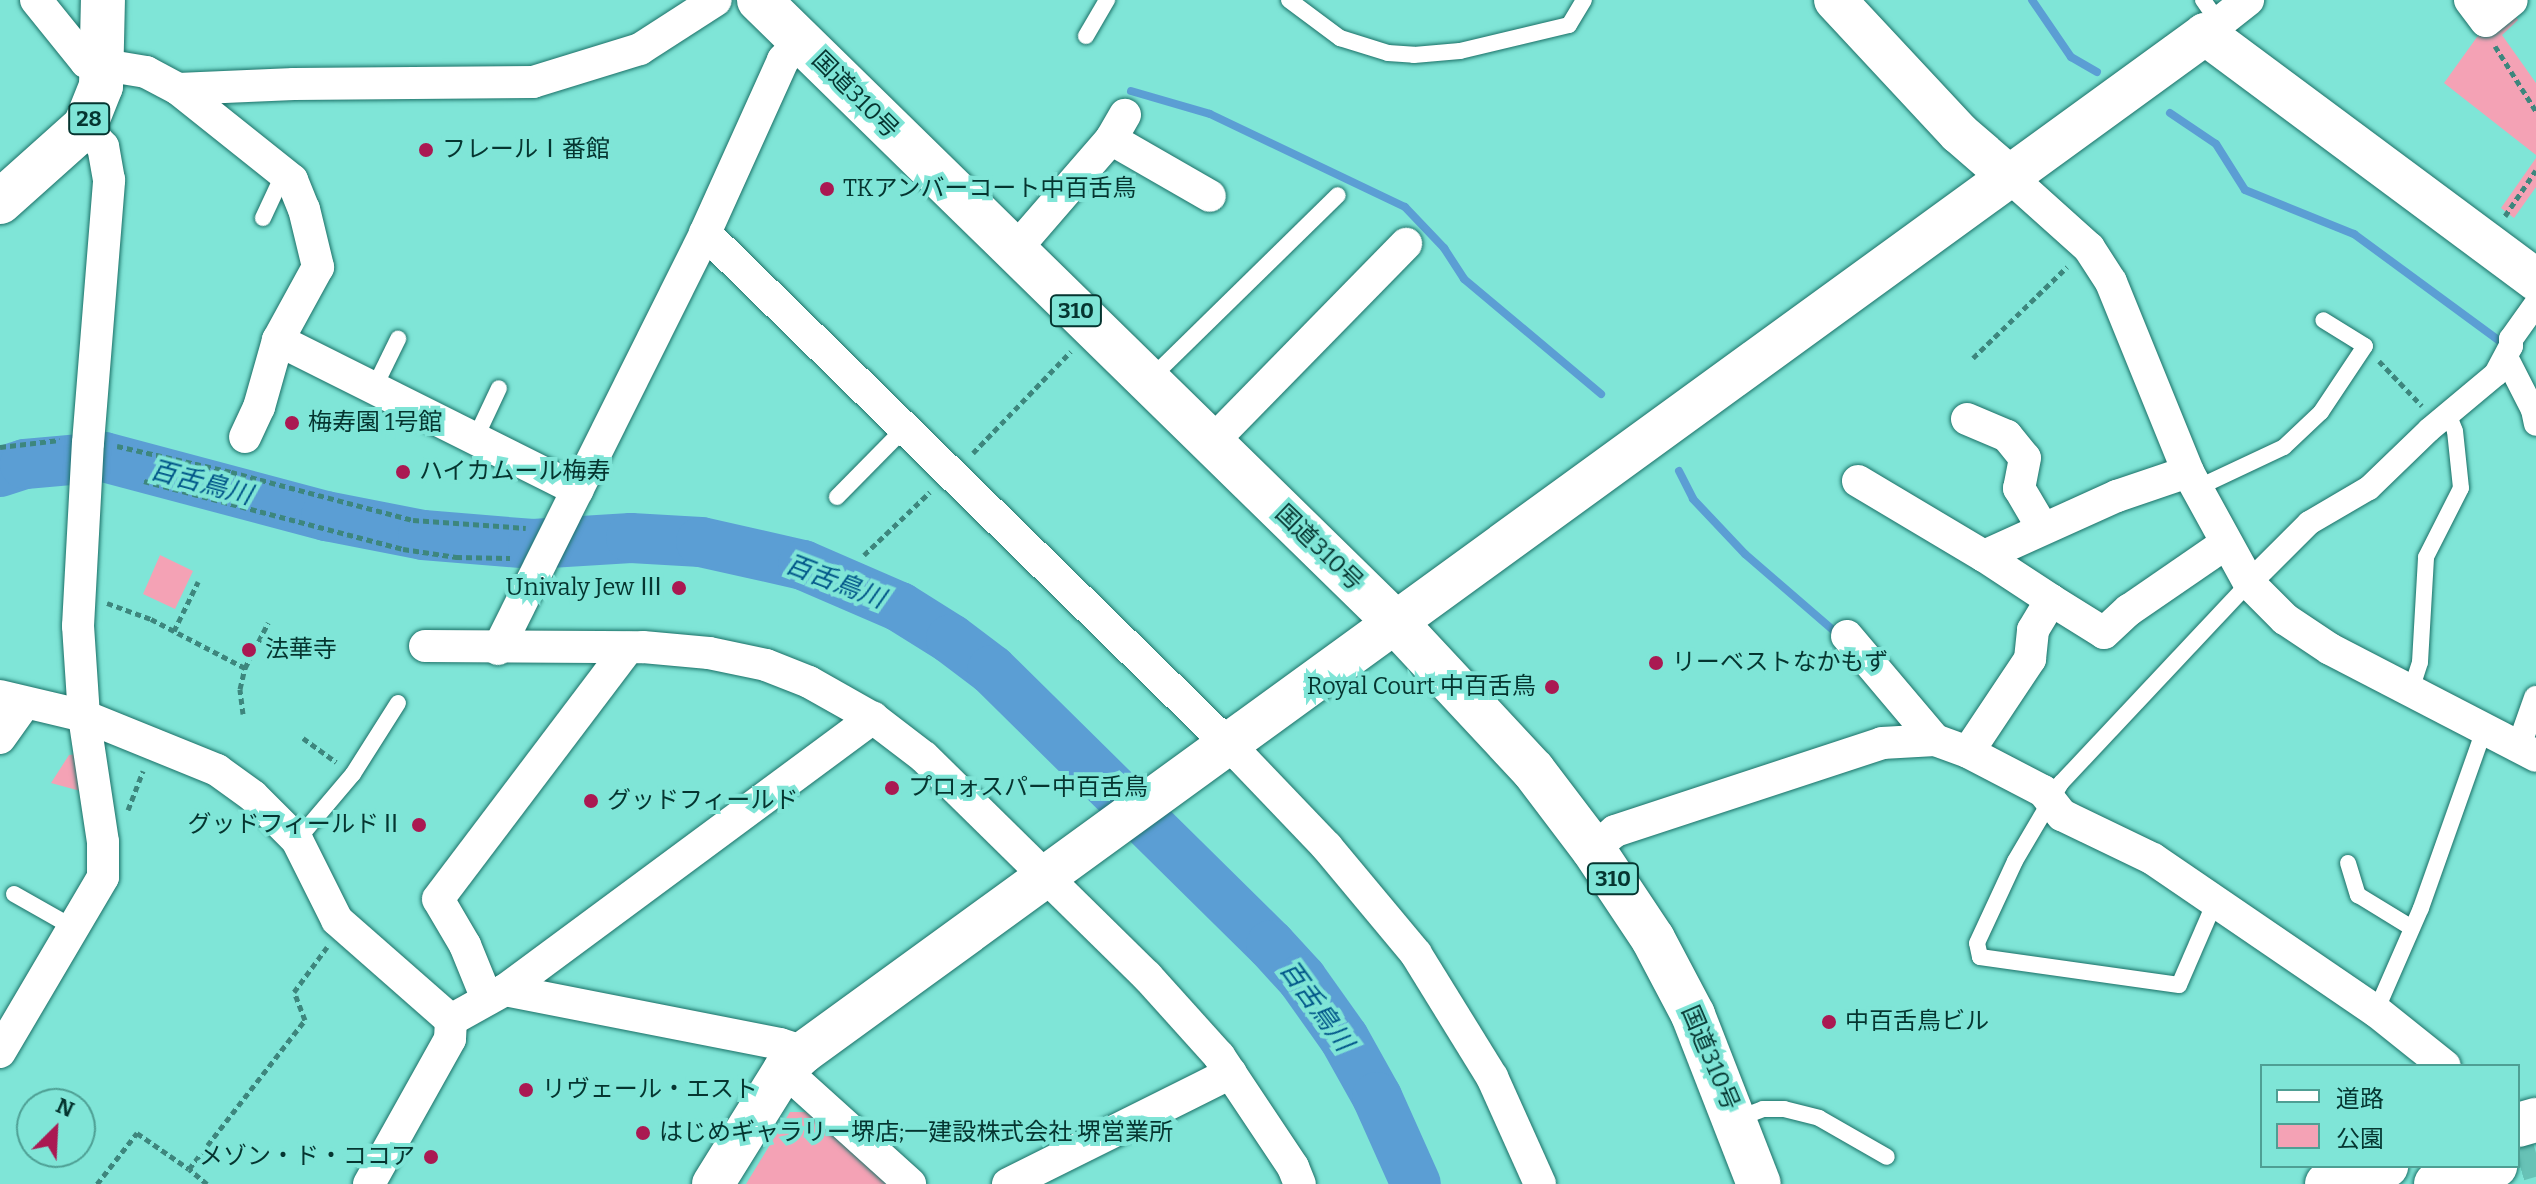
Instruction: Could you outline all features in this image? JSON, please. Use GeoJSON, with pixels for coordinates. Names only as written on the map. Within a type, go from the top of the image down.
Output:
{"type":"FeatureCollection","features":[{"type":"Feature","properties":{"kind":"main road","name":"28"},"geometry":{"type":"LineString","coordinates":[[0,202],[85,126],[96,104],[103,67],[103,0]]}},
{"type":"Feature","properties":{"kind":"main road","name":"国道310号"},"geometry":{"type":"LineString","coordinates":[[785,16],[1014,251],[1394,621],[1533,770],[1593,849],[1653,939],[1693,1015],[1759,1184]]}},
{"type":"Feature","properties":{"kind":"main road"},"geometry":{"type":"LineString","coordinates":[[2327,1184],[2379,1168]]}},
{"type":"Feature","properties":{"kind":"main road"},"geometry":{"type":"LineString","coordinates":[[2436,1184],[2488,1168]]}},
{"type":"Feature","properties":{"kind":"street"},"geometry":{"type":"LineString","coordinates":[[36,0],[86,62],[146,72],[178,89],[292,180],[304,209],[318,267],[278,340],[259,407],[245,437]]}},
{"type":"Feature","properties":{"kind":"street"},"geometry":{"type":"LineString","coordinates":[[178,89],[294,84],[533,82],[640,49],[716,0]]}},
{"type":"Feature","properties":{"kind":"street"},"geometry":{"type":"LineString","coordinates":[[1835,0],[1959,133],[2089,248],[2111,282],[2192,480],[2249,583],[2296,627],[2330,649],[2527,751],[2536,698]]}},
{"type":"Feature","properties":{"kind":"street"},"geometry":{"type":"LineString","coordinates":[[713,1184],[794,1061],[1394,621],[2011,178],[2209,19],[2248,0]]}},
{"type":"Feature","properties":{"kind":"street"},"geometry":{"type":"LineString","coordinates":[[2478,10],[2512,0]]}},
{"type":"Feature","properties":{"kind":"street"},"geometry":{"type":"LineString","coordinates":[[498,649],[705,233],[783,60],[785,16]]}},
{"type":"Feature","properties":{"kind":"street"},"geometry":{"type":"LineString","coordinates":[[2209,19],[2536,280]]}},
{"type":"Feature","properties":{"kind":"street"},"geometry":{"type":"LineString","coordinates":[[0,1052],[103,877],[103,842],[84,716],[79,592],[109,180],[103,147],[85,126]]}},
{"type":"Feature","properties":{"kind":"street"},"geometry":{"type":"LineString","coordinates":[[1014,251],[1118,127],[1210,196]]}},
{"type":"Feature","properties":{"kind":"street"},"geometry":{"type":"LineString","coordinates":[[705,233],[1226,743],[1327,847],[1416,954],[1492,1077],[1540,1184]]}},
{"type":"Feature","properties":{"kind":"street"},"geometry":{"type":"LineString","coordinates":[[1211,443],[1406,244]]}},
{"type":"Feature","properties":{"kind":"street"},"geometry":{"type":"LineString","coordinates":[[2249,583],[2309,523],[2369,488],[2443,418],[2496,374],[2506,357],[2511,339],[2536,304]]}},
{"type":"Feature","properties":{"kind":"street"},"geometry":{"type":"LineString","coordinates":[[278,340],[577,490]]}},
{"type":"Feature","properties":{"kind":"street"},"geometry":{"type":"LineString","coordinates":[[2506,357],[2533,410],[2536,424]]}},
{"type":"Feature","properties":{"kind":"street"},"geometry":{"type":"LineString","coordinates":[[1967,419],[2007,436],[2025,458],[2019,488],[2042,527]]}},
{"type":"Feature","properties":{"kind":"street"},"geometry":{"type":"LineString","coordinates":[[1984,556],[2042,527],[2192,480]]}},
{"type":"Feature","properties":{"kind":"street"},"geometry":{"type":"LineString","coordinates":[[1858,481],[1984,556],[2104,633],[2129,610],[2225,544]]}},
{"type":"Feature","properties":{"kind":"street"},"geometry":{"type":"LineString","coordinates":[[1968,752],[2030,659],[2033,630],[2051,600]]}},
{"type":"Feature","properties":{"kind":"street"},"geometry":{"type":"LineString","coordinates":[[1847,636],[1935,740]]}},
{"type":"Feature","properties":{"kind":"street"},"geometry":{"type":"LineString","coordinates":[[425,646],[628,648],[709,653],[766,665],[809,682],[873,718],[924,757],[1147,976],[1231,1073],[1300,1184]]}},
{"type":"Feature","properties":{"kind":"street"},"geometry":{"type":"LineString","coordinates":[[628,648],[438,899],[496,994],[780,1044],[910,1184]]}},
{"type":"Feature","properties":{"kind":"street"},"geometry":{"type":"LineString","coordinates":[[0,738],[12,700],[84,716],[217,770],[253,796],[297,840],[337,920],[451,1020]]}},
{"type":"Feature","properties":{"kind":"street"},"geometry":{"type":"LineString","coordinates":[[451,1020],[496,994],[873,718]]}},
{"type":"Feature","properties":{"kind":"street"},"geometry":{"type":"LineString","coordinates":[[1593,849],[1615,831],[1882,743],[1935,740],[1968,752],[2043,791],[2062,815],[2153,859],[2376,1011],[2442,1064]]}},
{"type":"Feature","properties":{"kind":"street"},"geometry":{"type":"LineString","coordinates":[[369,1184],[450,1039],[451,1020]]}},
{"type":"Feature","properties":{"kind":"street"},"geometry":{"type":"LineString","coordinates":[[1008,1184],[1231,1073]]}},
{"type":"Feature","properties":{"kind":"street"},"geometry":{"type":"LineString","coordinates":[[2520,1127],[2536,1140]]}},
{"type":"Feature","properties":{"kind":"lane"},"geometry":{"type":"LineString","coordinates":[[1086,36],[1107,0]]}},
{"type":"Feature","properties":{"kind":"lane"},"geometry":{"type":"LineString","coordinates":[[1289,0],[1340,38],[1388,53],[1414,55],[1460,51],[1569,25],[1584,0]]}},
{"type":"Feature","properties":{"kind":"lane"},"geometry":{"type":"LineString","coordinates":[[263,218],[284,173]]}},
{"type":"Feature","properties":{"kind":"lane"},"geometry":{"type":"LineString","coordinates":[[1148,381],[1338,195]]}},
{"type":"Feature","properties":{"kind":"lane"},"geometry":{"type":"LineString","coordinates":[[2192,480],[2284,447],[2321,412],[2365,346],[2323,320]]}},
{"type":"Feature","properties":{"kind":"lane"},"geometry":{"type":"LineString","coordinates":[[374,388],[398,339]]}},
{"type":"Feature","properties":{"kind":"lane"},"geometry":{"type":"LineString","coordinates":[[475,439],[499,388]]}},
{"type":"Feature","properties":{"kind":"lane"},"geometry":{"type":"LineString","coordinates":[[2411,690],[2420,662],[2426,557],[2461,488],[2455,431],[2443,418]]}},
{"type":"Feature","properties":{"kind":"lane"},"geometry":{"type":"LineString","coordinates":[[837,497],[905,428]]}},
{"type":"Feature","properties":{"kind":"lane"},"geometry":{"type":"LineString","coordinates":[[2215,902],[2179,985],[1980,957],[1977,943],[2015,861],[2049,801],[2139,696],[2249,583]]}},
{"type":"Feature","properties":{"kind":"lane"},"geometry":{"type":"LineString","coordinates":[[297,840],[353,774],[398,703]]}},
{"type":"Feature","properties":{"kind":"lane"},"geometry":{"type":"LineString","coordinates":[[2376,1011],[2412,928],[2485,727]]}},
{"type":"Feature","properties":{"kind":"lane"},"geometry":{"type":"LineString","coordinates":[[2348,863],[2358,895],[2412,928]]}},
{"type":"Feature","properties":{"kind":"lane"},"geometry":{"type":"LineString","coordinates":[[14,894],[74,928]]}},
{"type":"Feature","properties":{"kind":"lane"},"geometry":{"type":"LineString","coordinates":[[1736,1119],[1763,1109],[1784,1109],[1819,1118],[1887,1157]]}},
{"type":"Feature","properties":{"kind":"path"},"geometry":{"type":"LineString","coordinates":[[2478,10],[2484,30],[2536,111]]}},
{"type":"Feature","properties":{"kind":"path"},"geometry":{"type":"LineString","coordinates":[[2502,220],[2536,170]]}},
{"type":"Feature","properties":{"kind":"path"},"geometry":{"type":"LineString","coordinates":[[1973,358],[2030,300],[2089,248]]}},
{"type":"Feature","properties":{"kind":"path"},"geometry":{"type":"LineString","coordinates":[[2365,346],[2443,418]]}},
{"type":"Feature","properties":{"kind":"path"},"geometry":{"type":"LineString","coordinates":[[0,447],[88,450],[231,472],[413,520],[504,529],[551,542]]}},
{"type":"Feature","properties":{"kind":"path"},"geometry":{"type":"LineString","coordinates":[[144,481],[403,549],[456,557],[551,542]]}},
{"type":"Feature","properties":{"kind":"path"},"geometry":{"type":"LineString","coordinates":[[174,631],[198,582]]}},
{"type":"Feature","properties":{"kind":"path"},"geometry":{"type":"LineString","coordinates":[[79,592],[174,631],[245,668]]}},
{"type":"Feature","properties":{"kind":"path"},"geometry":{"type":"LineString","coordinates":[[243,714],[240,689],[245,668],[268,623]]}},
{"type":"Feature","properties":{"kind":"path"},"geometry":{"type":"LineString","coordinates":[[303,738],[353,774]]}},
{"type":"Feature","properties":{"kind":"path"},"geometry":{"type":"LineString","coordinates":[[189,1169],[305,1020],[294,992],[344,924]]}},
{"type":"Feature","properties":{"kind":"path"},"geometry":{"type":"LineString","coordinates":[[97,1184],[137,1133],[207,1184]]}},
{"type":"Feature","properties":{"kind":"green space"},"geometry":{"type":"Polygon","coordinates":[[[2512,10],[2518,20],[2502,35],[2536,83],[2536,155],[2444,83],[2477,37],[2512,10]]]}},
{"type":"Feature","properties":{"kind":"green space"},"geometry":{"type":"Polygon","coordinates":[[[2536,158],[2536,187],[2514,218],[2501,208],[2536,158]]]}},
{"type":"Feature","properties":{"kind":"green space"},"geometry":{"type":"Polygon","coordinates":[[[160,555],[193,571],[175,609],[143,594],[160,555]]]}},
{"type":"Feature","properties":{"kind":"green space"},"geometry":{"type":"Polygon","coordinates":[[[77,754],[84,792],[51,783],[69,755],[77,754]]]}},
{"type":"Feature","properties":{"kind":"green space"},"geometry":{"type":"Polygon","coordinates":[[[790,1112],[806,1112],[889,1184],[746,1184],[790,1112]]]}},
{"type":"Feature","properties":{"kind":"waterway"},"geometry":{"type":"LineString","coordinates":[[2032,0],[2071,57],[2097,72]]}},
{"type":"Feature","properties":{"kind":"waterway"},"geometry":{"type":"LineString","coordinates":[[1131,91],[1210,114],[1405,207],[1444,248],[1464,279],[1601,394]]}},
{"type":"Feature","properties":{"kind":"waterway"},"geometry":{"type":"LineString","coordinates":[[2170,113],[2216,144],[2245,190],[2354,234],[2505,345]]}},
{"type":"Feature","properties":{"kind":"waterway","name":"百舌鳥川"},"geometry":{"type":"LineString","coordinates":[[0,472],[25,464],[104,457],[326,516],[423,535],[533,544],[631,538],[701,542],[803,565],[900,607],[951,639],[992,670],[1302,979],[1344,1038],[1377,1097],[1416,1184]]}},
{"type":"Feature","properties":{"kind":"waterway"},"geometry":{"type":"LineString","coordinates":[[1679,471],[1693,499],[1745,554],[1840,636]]}},
{"type":"Feature","properties":{"kind":"tunnel"},"geometry":{"type":"LineString","coordinates":[[2520,1158],[2536,1154]]}},
{"type":"Feature","properties":{"kind":"place","name":"フレールⅠ番館"},"geometry":{"type":"Point","coordinates":[426,150]}},
{"type":"Feature","properties":{"kind":"place","name":"TKアンバーコート中百舌鳥"},"geometry":{"type":"Point","coordinates":[827,189]}},
{"type":"Feature","properties":{"kind":"place","name":"梅寿園 1号館"},"geometry":{"type":"Point","coordinates":[292,423]}},
{"type":"Feature","properties":{"kind":"place","name":"ハイカムール梅寿"},"geometry":{"type":"Point","coordinates":[403,472]}},
{"type":"Feature","properties":{"kind":"place","name":"Univaly Jew Ⅲ"},"geometry":{"type":"Point","coordinates":[679,588]}},
{"type":"Feature","properties":{"kind":"place","name":"法華寺"},"geometry":{"type":"Point","coordinates":[249,650]}},
{"type":"Feature","properties":{"kind":"place","name":"リーベストなかもず"},"geometry":{"type":"Point","coordinates":[1656,663]}},
{"type":"Feature","properties":{"kind":"place","name":"Royal Court 中百舌鳥"},"geometry":{"type":"Point","coordinates":[1552,687]}},
{"type":"Feature","properties":{"kind":"place","name":"プロォスパー中百舌鳥"},"geometry":{"type":"Point","coordinates":[892,788]}},
{"type":"Feature","properties":{"kind":"place","name":"グッドフィールド"},"geometry":{"type":"Point","coordinates":[591,801]}},
{"type":"Feature","properties":{"kind":"place","name":"グッドフィールドⅡ"},"geometry":{"type":"Point","coordinates":[419,825]}},
{"type":"Feature","properties":{"kind":"place","name":"中百舌鳥ビル"},"geometry":{"type":"Point","coordinates":[1829,1022]}},
{"type":"Feature","properties":{"kind":"place","name":"リヴェール・エスト"},"geometry":{"type":"Point","coordinates":[526,1090]}},
{"type":"Feature","properties":{"kind":"place","name":"はじめギャラリー堺店;一建設株式会社 堺営業所"},"geometry":{"type":"Point","coordinates":[643,1133]}},
{"type":"Feature","properties":{"kind":"place","name":"メゾン・ド・ココア"},"geometry":{"type":"Point","coordinates":[431,1157]}}]}
